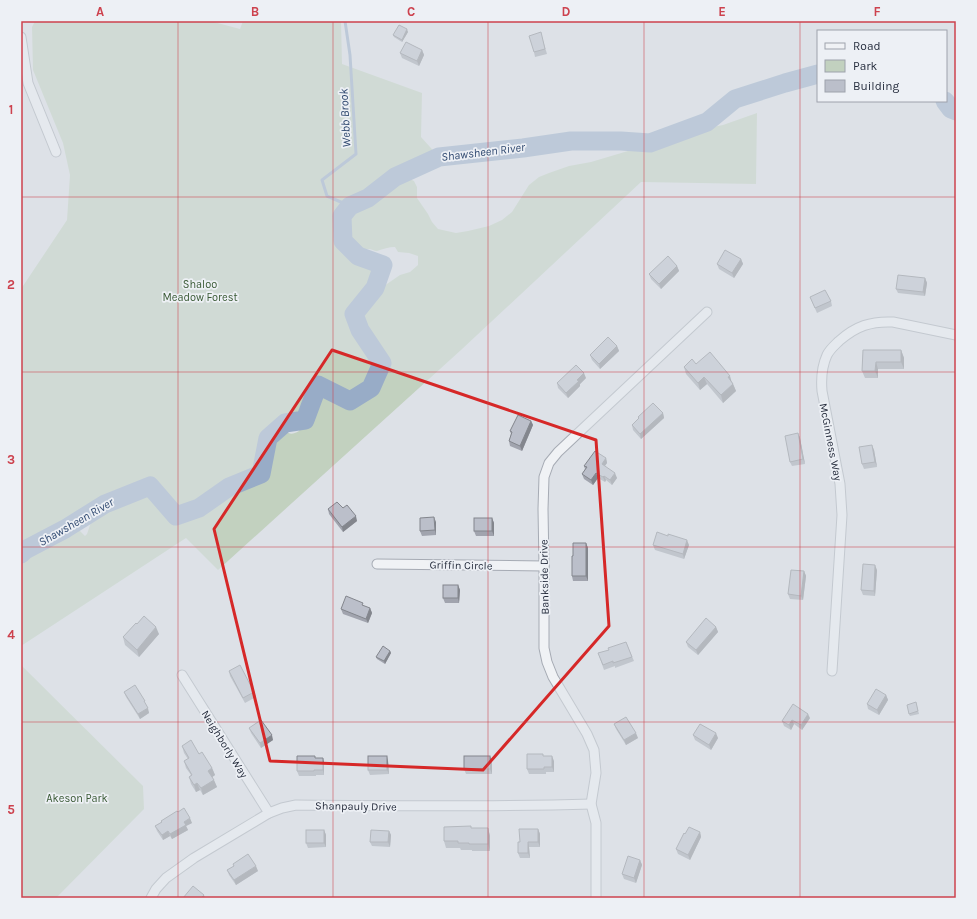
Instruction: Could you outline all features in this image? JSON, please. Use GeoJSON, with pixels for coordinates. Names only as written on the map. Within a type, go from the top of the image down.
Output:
{"type":"FeatureCollection","features":[{"type":"Feature","properties":{"kind":"street"},"geometry":{"type":"LineString","coordinates":[[21,37],[28,83],[56,152]]}},
{"type":"Feature","properties":{"kind":"street","name":"Bankside Drive"},"geometry":{"type":"LineString","coordinates":[[596,898],[596,823],[591,804],[596,773],[594,750],[587,734],[553,677],[547,662],[544,648],[544,478],[548,463],[558,452],[707,312]]}},
{"type":"Feature","properties":{"kind":"street","name":"McGinness Way"},"geometry":{"type":"LineString","coordinates":[[832,671],[842,515],[840,484],[822,391],[821,377],[824,363],[834,346],[843,338],[859,328],[874,322],[893,322],[956,335]]}},
{"type":"Feature","properties":{"kind":"street","name":"Griffin Circle"},"geometry":{"type":"LineString","coordinates":[[378,564],[544,566]]}},
{"type":"Feature","properties":{"kind":"street","name":"Neighborly Way"},"geometry":{"type":"LineString","coordinates":[[182,675],[269,813]]}},
{"type":"Feature","properties":{"kind":"street","name":"Shanpauly Drive"},"geometry":{"type":"LineString","coordinates":[[151,898],[156,889],[166,878],[194,858],[269,813],[296,805],[529,806],[591,804]]}},
{"type":"Feature","properties":{"kind":"highlighted area"},"geometry":{"type":"Polygon","coordinates":[[[332,350],[596,440],[609,626],[483,770],[270,761],[214,529],[332,350]]]}},
{"type":"Feature","properties":{"kind":"green space","name":"Shaloo Meadow Forest"},"geometry":{"type":"Polygon","coordinates":[[[35,21],[210,21],[240,29],[243,21],[341,21],[342,64],[422,93],[421,137],[439,157],[395,177],[368,198],[350,206],[342,216],[343,241],[358,256],[383,265],[375,288],[365,300],[400,275],[410,272],[418,265],[418,256],[398,252],[395,247],[377,251],[369,249],[353,249],[347,239],[345,224],[346,215],[353,208],[379,199],[393,184],[402,180],[408,179],[414,181],[417,187],[417,198],[438,229],[456,233],[468,231],[489,226],[502,220],[512,212],[529,185],[539,177],[569,166],[591,162],[638,148],[657,140],[682,133],[723,125],[757,113],[756,184],[641,182],[461,350],[218,570],[186,538],[21,646],[21,289],[67,220],[70,175],[63,143],[33,70],[32,27],[35,21]],[[309,410],[305,420],[285,423],[281,426],[290,434],[296,433],[299,431],[300,425],[310,417],[309,410]],[[108,503],[72,525],[74,525],[85,536],[94,513],[108,503]]]}},
{"type":"Feature","properties":{"kind":"green space","name":"Akeson Park"},"geometry":{"type":"Polygon","coordinates":[[[21,665],[143,786],[144,809],[56,898],[21,898],[21,665]]]}},
{"type":"Feature","properties":{"kind":"building"},"geometry":{"type":"Polygon","coordinates":[[[399,25],[407,29],[402,40],[393,35],[399,25]]]}},
{"type":"Feature","properties":{"kind":"building"},"geometry":{"type":"Polygon","coordinates":[[[541,32],[545,49],[534,52],[529,36],[541,32]]]}},
{"type":"Feature","properties":{"kind":"building"},"geometry":{"type":"Polygon","coordinates":[[[406,42],[422,50],[417,61],[400,53],[406,42]]]}},
{"type":"Feature","properties":{"kind":"building"},"geometry":{"type":"Polygon","coordinates":[[[725,250],[741,259],[732,273],[717,264],[725,250]]]}},
{"type":"Feature","properties":{"kind":"building"},"geometry":{"type":"Polygon","coordinates":[[[668,256],[677,266],[659,284],[649,274],[668,256]]]}},
{"type":"Feature","properties":{"kind":"building"},"geometry":{"type":"Polygon","coordinates":[[[898,275],[925,278],[923,292],[896,289],[898,275]]]}},
{"type":"Feature","properties":{"kind":"building"},"geometry":{"type":"Polygon","coordinates":[[[825,290],[831,301],[815,308],[810,297],[825,290]]]}},
{"type":"Feature","properties":{"kind":"building"},"geometry":{"type":"Polygon","coordinates":[[[608,337],[617,346],[599,364],[590,355],[608,337]]]}},
{"type":"Feature","properties":{"kind":"building"},"geometry":{"type":"Polygon","coordinates":[[[863,350],[901,350],[901,362],[876,362],[875,371],[862,371],[863,350]]]}},
{"type":"Feature","properties":{"kind":"building"},"geometry":{"type":"Polygon","coordinates":[[[710,352],[730,376],[728,377],[733,384],[721,395],[704,377],[698,383],[684,367],[692,359],[696,364],[710,352]]]}},
{"type":"Feature","properties":{"kind":"building"},"geometry":{"type":"Polygon","coordinates":[[[576,365],[584,373],[577,380],[579,381],[566,393],[557,383],[576,365]]]}},
{"type":"Feature","properties":{"kind":"building"},"geometry":{"type":"Polygon","coordinates":[[[653,403],[663,413],[640,434],[632,425],[653,403]]]}},
{"type":"Feature","properties":{"kind":"building"},"geometry":{"type":"Polygon","coordinates":[[[518,415],[531,421],[520,446],[509,441],[512,432],[510,431],[518,415]]]}},
{"type":"Feature","properties":{"kind":"building"},"geometry":{"type":"Polygon","coordinates":[[[798,433],[803,459],[790,462],[785,436],[798,433]]]}},
{"type":"Feature","properties":{"kind":"building"},"geometry":{"type":"Polygon","coordinates":[[[872,445],[875,462],[862,464],[859,447],[872,445]]]}},
{"type":"Feature","properties":{"kind":"building"},"geometry":{"type":"Polygon","coordinates":[[[595,451],[606,458],[602,464],[615,473],[610,480],[596,473],[591,480],[582,474],[587,467],[584,466],[595,451]]]}},
{"type":"Feature","properties":{"kind":"building"},"geometry":{"type":"Polygon","coordinates":[[[337,502],[343,508],[347,505],[356,516],[342,527],[328,509],[337,502]]]}},
{"type":"Feature","properties":{"kind":"building"},"geometry":{"type":"Polygon","coordinates":[[[434,517],[435,530],[420,531],[420,518],[434,517]]]}},
{"type":"Feature","properties":{"kind":"building"},"geometry":{"type":"Polygon","coordinates":[[[474,518],[492,518],[492,531],[474,531],[474,518]]]}},
{"type":"Feature","properties":{"kind":"building"},"geometry":{"type":"Polygon","coordinates":[[[657,532],[687,540],[683,554],[653,545],[657,532]]]}},
{"type":"Feature","properties":{"kind":"building"},"geometry":{"type":"Polygon","coordinates":[[[573,543],[586,543],[586,576],[572,576],[573,543]]]}},
{"type":"Feature","properties":{"kind":"building"},"geometry":{"type":"Polygon","coordinates":[[[863,564],[875,565],[874,591],[861,590],[863,564]]]}},
{"type":"Feature","properties":{"kind":"building"},"geometry":{"type":"Polygon","coordinates":[[[791,570],[804,571],[801,596],[788,594],[791,570]]]}},
{"type":"Feature","properties":{"kind":"building"},"geometry":{"type":"Polygon","coordinates":[[[443,585],[458,585],[458,598],[443,598],[443,585]]]}},
{"type":"Feature","properties":{"kind":"building"},"geometry":{"type":"Polygon","coordinates":[[[346,596],[363,603],[362,605],[370,608],[366,619],[341,609],[346,596]]]}},
{"type":"Feature","properties":{"kind":"building"},"geometry":{"type":"Polygon","coordinates":[[[144,616],[156,627],[137,650],[123,637],[144,616]]]}},
{"type":"Feature","properties":{"kind":"building"},"geometry":{"type":"Polygon","coordinates":[[[706,618],[716,627],[696,650],[686,642],[706,618]]]}},
{"type":"Feature","properties":{"kind":"building"},"geometry":{"type":"Polygon","coordinates":[[[626,642],[632,657],[603,665],[598,653],[609,650],[608,648],[626,642]]]}},
{"type":"Feature","properties":{"kind":"building"},"geometry":{"type":"Polygon","coordinates":[[[383,646],[390,651],[384,661],[376,657],[383,646]]]}},
{"type":"Feature","properties":{"kind":"building"},"geometry":{"type":"Polygon","coordinates":[[[240,665],[254,692],[243,698],[229,671],[240,665]]]}},
{"type":"Feature","properties":{"kind":"building"},"geometry":{"type":"Polygon","coordinates":[[[135,685],[148,708],[138,714],[124,692],[135,685]]]}},
{"type":"Feature","properties":{"kind":"building"},"geometry":{"type":"Polygon","coordinates":[[[876,689],[886,695],[877,710],[867,704],[876,689]]]}},
{"type":"Feature","properties":{"kind":"building"},"geometry":{"type":"Polygon","coordinates":[[[916,702],[918,711],[909,714],[907,705],[916,702]]]}},
{"type":"Feature","properties":{"kind":"building"},"geometry":{"type":"Polygon","coordinates":[[[793,704],[808,714],[801,725],[792,720],[789,725],[782,721],[793,704]]]}},
{"type":"Feature","properties":{"kind":"building"},"geometry":{"type":"Polygon","coordinates":[[[626,717],[636,733],[624,740],[614,724],[626,717]]]}},
{"type":"Feature","properties":{"kind":"building"},"geometry":{"type":"Polygon","coordinates":[[[261,720],[272,735],[260,743],[249,728],[261,720]]]}},
{"type":"Feature","properties":{"kind":"building"},"geometry":{"type":"Polygon","coordinates":[[[700,724],[716,733],[709,745],[693,735],[700,724]]]}},
{"type":"Feature","properties":{"kind":"building"},"geometry":{"type":"Polygon","coordinates":[[[191,740],[199,754],[202,752],[212,768],[208,771],[214,780],[201,788],[197,783],[194,785],[189,777],[192,775],[184,761],[189,758],[182,746],[191,740]]]}},
{"type":"Feature","properties":{"kind":"building"},"geometry":{"type":"Polygon","coordinates":[[[527,754],[543,754],[543,756],[552,756],[552,767],[544,767],[544,769],[527,769],[527,754]]]}},
{"type":"Feature","properties":{"kind":"building"},"geometry":{"type":"Polygon","coordinates":[[[297,756],[315,756],[315,758],[323,758],[323,770],[297,771],[297,756]]]}},
{"type":"Feature","properties":{"kind":"building"},"geometry":{"type":"Polygon","coordinates":[[[368,756],[387,756],[387,770],[368,770],[368,756]]]}},
{"type":"Feature","properties":{"kind":"building"},"geometry":{"type":"Polygon","coordinates":[[[464,756],[490,756],[490,769],[464,769],[464,756]]]}},
{"type":"Feature","properties":{"kind":"building"},"geometry":{"type":"Polygon","coordinates":[[[184,808],[190,818],[184,822],[186,825],[170,834],[168,831],[162,835],[155,826],[184,808]]]}},
{"type":"Feature","properties":{"kind":"building"},"geometry":{"type":"Polygon","coordinates":[[[471,826],[471,828],[488,828],[488,844],[469,844],[458,843],[458,841],[444,841],[444,827],[471,826]]]}},
{"type":"Feature","properties":{"kind":"building"},"geometry":{"type":"Polygon","coordinates":[[[689,827],[700,832],[688,855],[676,849],[684,833],[685,834],[689,827]]]}},
{"type":"Feature","properties":{"kind":"building"},"geometry":{"type":"Polygon","coordinates":[[[519,829],[538,829],[538,842],[528,842],[528,853],[518,853],[518,842],[520,842],[519,829]]]}},
{"type":"Feature","properties":{"kind":"building"},"geometry":{"type":"Polygon","coordinates":[[[306,830],[324,830],[324,843],[306,843],[306,830]]]}},
{"type":"Feature","properties":{"kind":"building"},"geometry":{"type":"Polygon","coordinates":[[[371,830],[389,831],[388,842],[370,842],[371,830]]]}},
{"type":"Feature","properties":{"kind":"building"},"geometry":{"type":"Polygon","coordinates":[[[248,854],[256,866],[234,880],[227,870],[248,854]]]}},
{"type":"Feature","properties":{"kind":"building"},"geometry":{"type":"Polygon","coordinates":[[[628,856],[640,860],[634,878],[622,874],[628,856]]]}},
{"type":"Feature","properties":{"kind":"building"},"geometry":{"type":"Polygon","coordinates":[[[193,886],[204,895],[201,898],[183,898],[193,886]]]}},
{"type":"Feature","properties":{"kind":"waterway","name":"Webb Brook"},"geometry":{"type":"LineString","coordinates":[[345,21],[350,55],[356,154],[322,180],[327,196],[350,206]]}},
{"type":"Feature","properties":{"kind":"waterway","name":"Shawsheen River"},"geometry":{"type":"LineString","coordinates":[[21,554],[25,550],[65,529],[105,504],[150,486],[176,516],[199,508],[229,487],[261,474],[268,438],[285,423],[305,420],[318,385],[350,401],[371,388],[382,363],[360,330],[354,314],[375,288],[383,265],[358,256],[343,241],[342,216],[350,206],[368,198],[395,177],[439,157],[571,141],[621,141],[650,143],[707,122],[735,99],[817,74]]}},
{"type":"Feature","properties":{"kind":"waterway","name":"Shawsheen River"},"geometry":{"type":"LineString","coordinates":[[946,102],[951,109],[956,111]]}}]}
